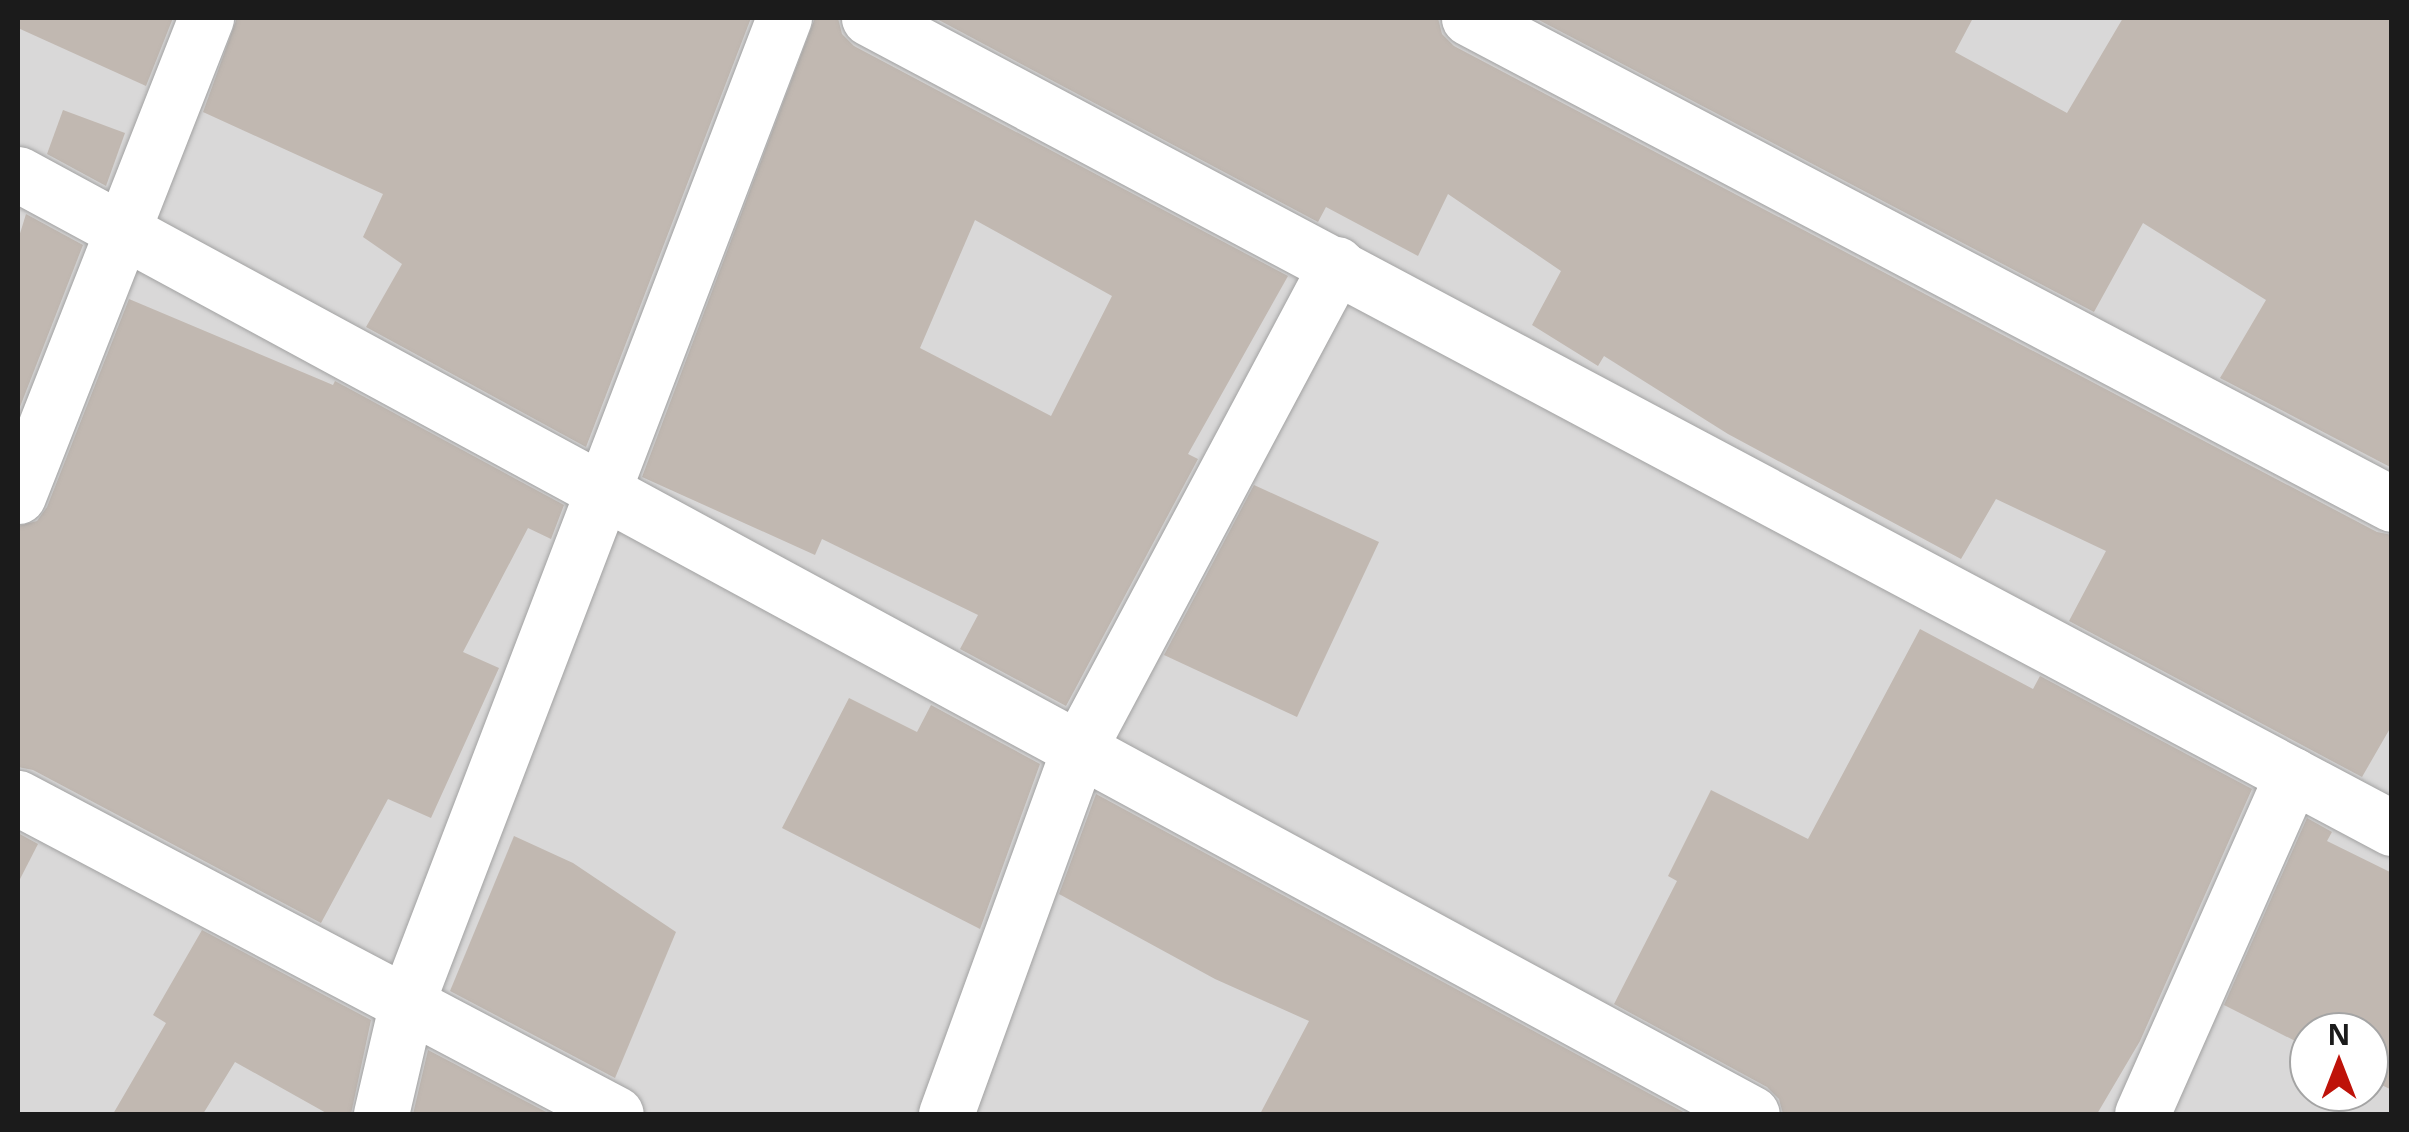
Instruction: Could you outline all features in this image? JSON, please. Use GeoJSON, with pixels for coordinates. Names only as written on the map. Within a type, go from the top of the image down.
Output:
{"type":"FeatureCollection","features":[{"type":"Feature","properties":{"kind":"street"},"geometry":{"type":"LineString","coordinates":[[18,496],[206,18]]}},
{"type":"Feature","properties":{"kind":"street"},"geometry":{"type":"LineString","coordinates":[[381,1114],[407,1002],[784,18]]}},
{"type":"Feature","properties":{"kind":"street"},"geometry":{"type":"LineString","coordinates":[[869,18],[2392,828]]}},
{"type":"Feature","properties":{"kind":"street"},"geometry":{"type":"LineString","coordinates":[[1469,18],[2392,504]]}},
{"type":"Feature","properties":{"kind":"street"},"geometry":{"type":"LineString","coordinates":[[18,174],[1080,746],[1752,1114]]}},
{"type":"Feature","properties":{"kind":"street"},"geometry":{"type":"LineString","coordinates":[[946,1114],[1080,746],[1337,264]]}},
{"type":"Feature","properties":{"kind":"street"},"geometry":{"type":"LineString","coordinates":[[2142,1114],[2292,775]]}},
{"type":"Feature","properties":{"kind":"street"},"geometry":{"type":"LineString","coordinates":[[18,798],[616,1114]]}},
{"type":"Feature","properties":{"kind":"shaded area"},"geometry":{"type":"Polygon","coordinates":[[[18,18],[2391,18],[2391,1114],[18,1114],[18,18]]]}},
{"type":"Feature","properties":{"kind":"building"},"geometry":{"type":"Polygon","coordinates":[[[18,18],[173,18],[146,86],[18,28],[18,18]]]}},
{"type":"Feature","properties":{"kind":"building"},"geometry":{"type":"Polygon","coordinates":[[[237,18],[751,18],[586,447],[366,327],[402,264],[363,237],[383,194],[203,112],[237,18]]]}},
{"type":"Feature","properties":{"kind":"building"},"geometry":{"type":"Polygon","coordinates":[[[815,18],[838,18],[842,34],[854,46],[1288,276],[1188,454],[1198,459],[1066,706],[960,649],[978,615],[822,539],[815,555],[642,477],[815,18]],[[975,220],[920,348],[1051,416],[1112,296],[975,220]]]}},
{"type":"Feature","properties":{"kind":"building"},"geometry":{"type":"Polygon","coordinates":[[[935,18],[1438,18],[1442,34],[1454,46],[2377,532],[2392,535],[2392,725],[2362,777],[2069,621],[2106,551],[1996,499],[1961,559],[1728,434],[1604,356],[1598,366],[1532,325],[1561,271],[1448,194],[1418,256],[1326,207],[1318,222],[935,18]]]}},
{"type":"Feature","properties":{"kind":"building"},"geometry":{"type":"Polygon","coordinates":[[[1535,18],[1973,18],[1955,52],[2067,113],[2123,18],[2392,18],[2392,468],[2220,378],[2266,300],[2143,223],[2094,312],[1535,18]]]}},
{"type":"Feature","properties":{"kind":"building"},"geometry":{"type":"Polygon","coordinates":[[[63,110],[125,133],[106,186],[47,154],[63,110]]]}},
{"type":"Feature","properties":{"kind":"building"},"geometry":{"type":"Polygon","coordinates":[[[26,214],[83,245],[18,412],[18,240],[26,214]]]}},
{"type":"Feature","properties":{"kind":"building"},"geometry":{"type":"Polygon","coordinates":[[[129,299],[333,385],[335,381],[564,505],[551,539],[528,528],[463,652],[499,668],[431,818],[388,799],[321,923],[33,770],[18,767],[18,526],[37,521],[47,507],[129,299]]]}},
{"type":"Feature","properties":{"kind":"building"},"geometry":{"type":"Polygon","coordinates":[[[1254,485],[1379,542],[1297,717],[1164,655],[1254,485]]]}},
{"type":"Feature","properties":{"kind":"building"},"geometry":{"type":"Polygon","coordinates":[[[1920,629],[2033,689],[2040,676],[2252,789],[2140,1041],[2097,1114],[1783,1114],[1779,1099],[1767,1087],[1614,1004],[1677,881],[1668,876],[1711,790],[1808,839],[1920,629]]]}},
{"type":"Feature","properties":{"kind":"building"},"geometry":{"type":"Polygon","coordinates":[[[849,698],[917,732],[931,705],[1040,764],[980,929],[782,828],[849,698]]]}},
{"type":"Feature","properties":{"kind":"building"},"geometry":{"type":"Polygon","coordinates":[[[1096,794],[1687,1114],[1260,1114],[1309,1021],[1215,979],[1059,894],[1096,794]]]}},
{"type":"Feature","properties":{"kind":"building"},"geometry":{"type":"Polygon","coordinates":[[[2307,818],[2332,832],[2327,841],[2392,873],[2392,1090],[2389,1012],[2289,1012],[2289,1038],[2224,1005],[2307,818]]]}},
{"type":"Feature","properties":{"kind":"building"},"geometry":{"type":"Polygon","coordinates":[[[18,833],[38,844],[18,883],[18,833]]]}},
{"type":"Feature","properties":{"kind":"building"},"geometry":{"type":"Polygon","coordinates":[[[514,836],[573,863],[676,932],[615,1078],[450,991],[514,836]]]}},
{"type":"Feature","properties":{"kind":"building"},"geometry":{"type":"Polygon","coordinates":[[[202,930],[371,1020],[351,1114],[328,1114],[235,1062],[203,1114],[113,1114],[166,1023],[153,1015],[202,930]]]}},
{"type":"Feature","properties":{"kind":"building"},"geometry":{"type":"Polygon","coordinates":[[[428,1050],[550,1114],[413,1114],[428,1050]]]}}]}
